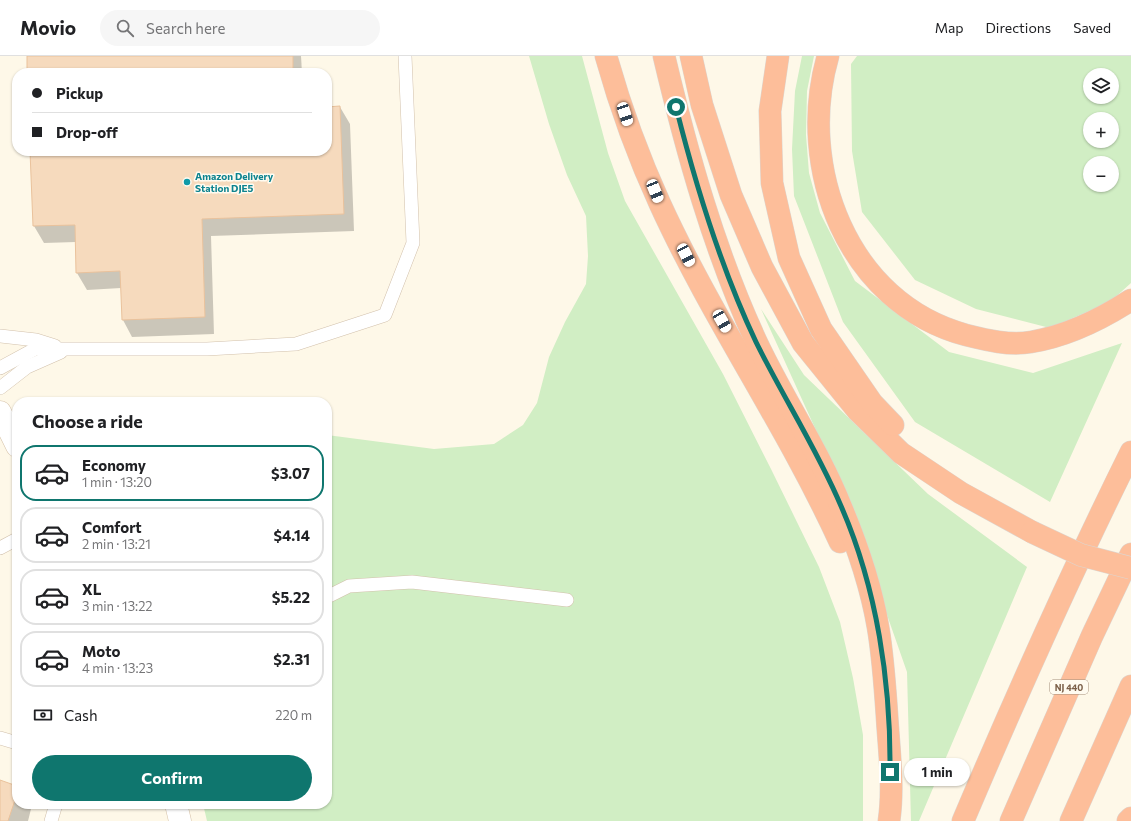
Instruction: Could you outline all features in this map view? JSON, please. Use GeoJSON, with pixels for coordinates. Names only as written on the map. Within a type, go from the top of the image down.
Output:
{"type":"FeatureCollection","features":[{"type":"Feature","properties":{"kind":"highway"},"geometry":{"type":"LineString","coordinates":[[606,56],[630,129],[660,204],[699,280],[800,458],[827,512],[854,570],[883,663]]}},
{"type":"Feature","properties":{"kind":"highway"},"geometry":{"type":"LineString","coordinates":[[664,56],[679,120],[703,202],[730,281],[756,341],[841,506],[864,569],[878,625],[883,663],[890,758],[889,821]]}},
{"type":"Feature","properties":{"kind":"highway"},"geometry":{"type":"LineString","coordinates":[[691,56],[702,105],[731,195],[762,267],[803,343],[858,411],[901,453],[961,493],[1032,532],[1081,555],[1131,568]]}},
{"type":"Feature","properties":{"kind":"highway"},"geometry":{"type":"LineString","coordinates":[[778,56],[770,111],[772,183],[789,258],[821,330],[872,403],[961,493]]}},
{"type":"Feature","properties":{"kind":"highway"},"geometry":{"type":"LineString","coordinates":[[828,56],[823,73],[818,117],[820,162],[833,208],[851,248],[877,283],[911,310],[949,330],[983,339],[1030,342],[1067,333],[1105,317],[1131,300]]}},
{"type":"Feature","properties":{"kind":"highway"},"geometry":{"type":"LineString","coordinates":[[963,821],[1024,680],[1096,522],[1131,452]]}},
{"type":"Feature","properties":{"kind":"highway","name":"NJ 440"},"geometry":{"type":"LineString","coordinates":[[1011,821],[1086,650],[1131,554]]}},
{"type":"Feature","properties":{"kind":"highway"},"geometry":{"type":"LineString","coordinates":[[1071,821],[1131,686]]}},
{"type":"Feature","properties":{"kind":"highway"},"geometry":{"type":"LineString","coordinates":[[1128,821],[1131,818]]}},
{"type":"Feature","properties":{"kind":"street"},"geometry":{"type":"LineString","coordinates":[[0,412],[12,436]]}},
{"type":"Feature","properties":{"kind":"street"},"geometry":{"type":"LineString","coordinates":[[177,809],[180,821]]}},
{"type":"Feature","properties":{"kind":"lane"},"geometry":{"type":"LineString","coordinates":[[0,368],[35,350],[207,349],[296,344],[385,315],[413,243],[405,56]]}},
{"type":"Feature","properties":{"kind":"lane"},"geometry":{"type":"LineString","coordinates":[[0,336],[36,340],[66,350]]}},
{"type":"Feature","properties":{"kind":"lane"},"geometry":{"type":"LineString","coordinates":[[0,388],[27,366],[66,350]]}},
{"type":"Feature","properties":{"kind":"lane"},"geometry":{"type":"LineString","coordinates":[[0,548],[12,542]]}},
{"type":"Feature","properties":{"kind":"lane"},"geometry":{"type":"LineString","coordinates":[[332,594],[349,586],[412,582],[567,600]]}},
{"type":"Feature","properties":{"kind":"lane"},"geometry":{"type":"LineString","coordinates":[[0,738],[12,742]]}},
{"type":"Feature","properties":{"kind":"lane"},"geometry":{"type":"LineString","coordinates":[[51,821],[55,809]]}},
{"type":"Feature","properties":{"kind":"green space"},"geometry":{"type":"Polygon","coordinates":[[[529,56],[582,56],[608,153],[625,201],[723,374],[819,567],[840,622],[853,678],[863,735],[863,821],[207,821],[204,809],[332,809],[332,436],[434,449],[494,444],[523,425],[537,403],[549,357],[565,322],[586,284],[588,256],[586,216],[567,175],[549,124],[529,56]]]}},
{"type":"Feature","properties":{"kind":"green space"},"geometry":{"type":"Polygon","coordinates":[[[802,56],[814,56],[807,91],[806,135],[809,173],[820,213],[855,281],[949,352],[1033,373],[1122,343],[1050,502],[915,422],[843,322],[794,196],[792,149],[795,91],[802,56]]]}},
{"type":"Feature","properties":{"kind":"green space"},"geometry":{"type":"Polygon","coordinates":[[[857,56],[1131,56],[1131,283],[1110,302],[1050,328],[976,309],[915,280],[862,212],[852,151],[851,64],[857,56]]]}},
{"type":"Feature","properties":{"kind":"green space"},"geometry":{"type":"Polygon","coordinates":[[[761,309],[804,375],[928,494],[1027,567],[919,821],[911,821],[907,672],[844,492],[761,309]]]}},
{"type":"Feature","properties":{"kind":"building"},"geometry":{"type":"Polygon","coordinates":[[[27,56],[293,56],[293,68],[27,68],[27,56]]]}},
{"type":"Feature","properties":{"kind":"building","name":"Amazon Delivery Station DJE5"},"geometry":{"type":"Polygon","coordinates":[[[340,106],[344,214],[202,219],[205,317],[122,320],[120,271],[76,273],[75,225],[33,226],[30,156],[332,156],[332,107],[340,106]]]}},
{"type":"Feature","properties":{"kind":"building"},"geometry":{"type":"Polygon","coordinates":[[[0,780],[12,784],[12,809],[8,821],[0,821],[0,780]]]}},
{"type":"Feature","properties":{"kind":"place","name":"Amazon Delivery Station DJE5"},"geometry":{"type":"Point","coordinates":[187,182]}},
{"type":"Feature","properties":{"kind":"route"},"geometry":{"type":"LineString","coordinates":[[676,107],[703,202],[730,281],[756,341],[813,449],[841,506],[864,569],[878,625],[883,663],[890,772]]}}]}
